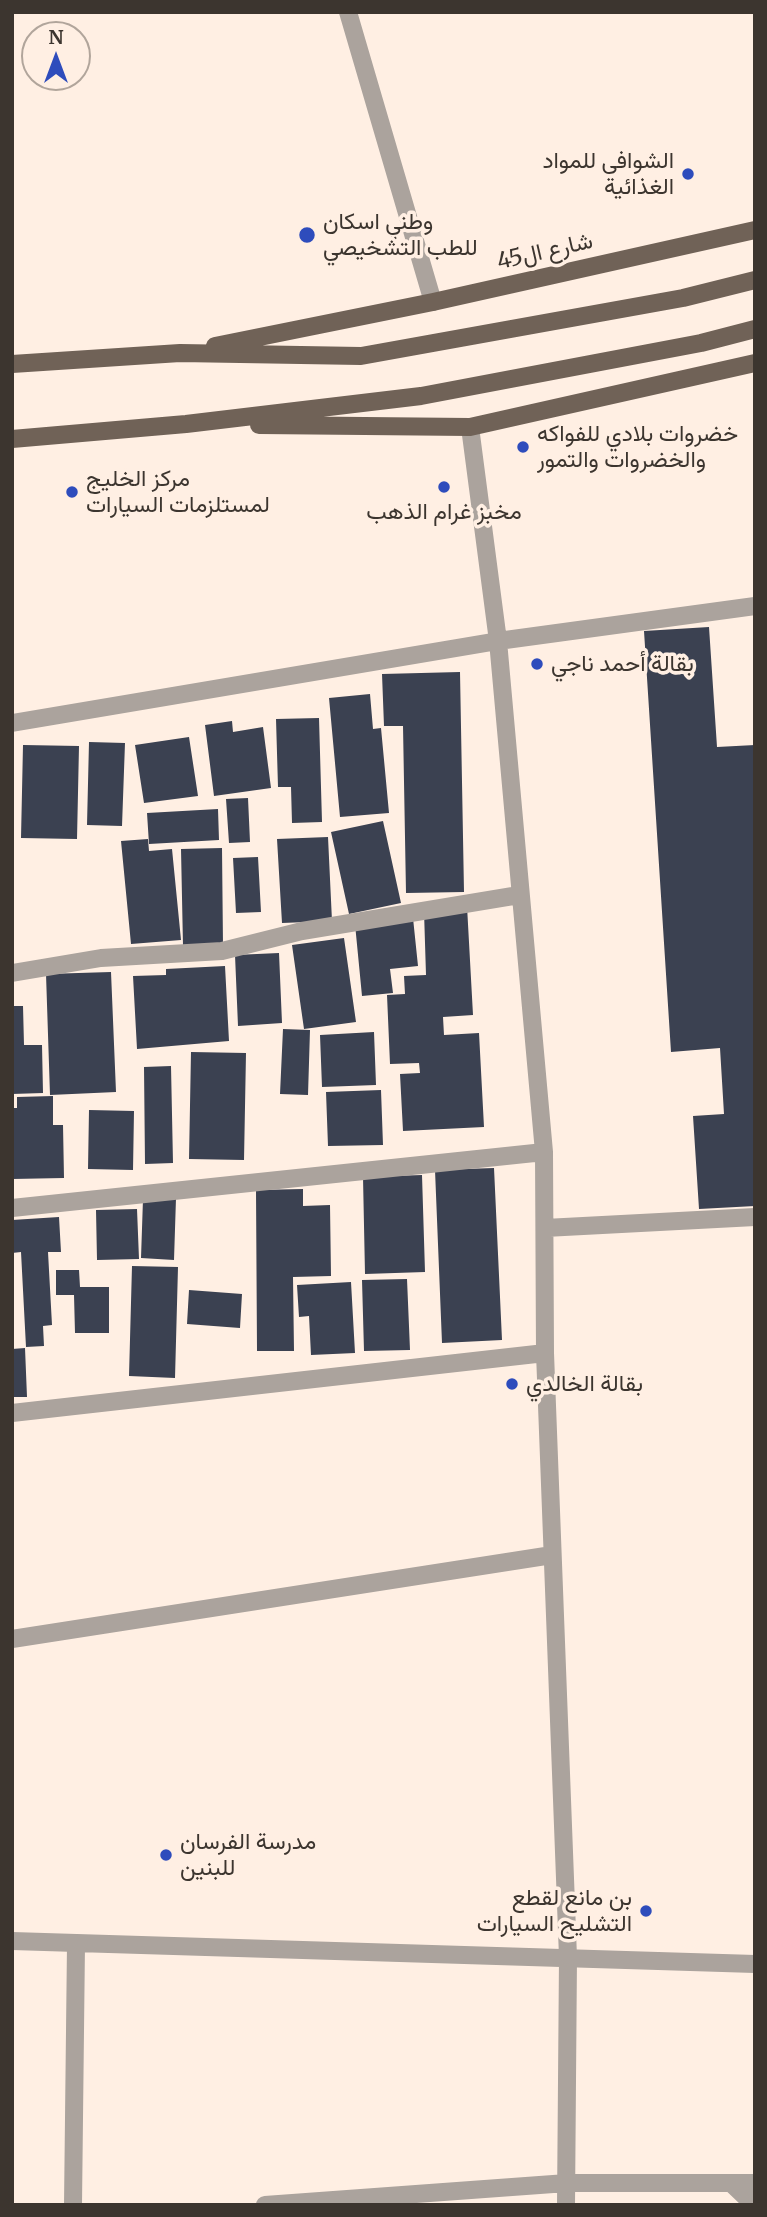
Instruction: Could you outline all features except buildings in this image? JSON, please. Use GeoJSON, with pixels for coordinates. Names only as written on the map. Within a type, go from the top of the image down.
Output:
{"type":"FeatureCollection","features":[{"type":"Feature","properties":{"kind":"main road","name":"شارع ال45"},"geometry":{"type":"LineString","coordinates":[[180,353],[433,302],[755,230]]}},
{"type":"Feature","properties":{"kind":"main road","name":"شارع ال45"},"geometry":{"type":"LineString","coordinates":[[12,364],[180,353],[361,356],[682,298],[755,280]]}},
{"type":"Feature","properties":{"kind":"main road"},"geometry":{"type":"LineString","coordinates":[[12,439],[186,424],[421,396],[701,343],[755,329]]}},
{"type":"Feature","properties":{"kind":"main road"},"geometry":{"type":"LineString","coordinates":[[186,424],[470,428],[755,363]]}},
{"type":"Feature","properties":{"kind":"street"},"geometry":{"type":"LineString","coordinates":[[348,12],[433,302]]}},
{"type":"Feature","properties":{"kind":"street"},"geometry":{"type":"LineString","coordinates":[[470,428],[498,641],[544,1152],[545,1353],[568,1957],[566,2205]]}},
{"type":"Feature","properties":{"kind":"street"},"geometry":{"type":"LineString","coordinates":[[12,723],[498,641],[755,606]]}},
{"type":"Feature","properties":{"kind":"street"},"geometry":{"type":"LineString","coordinates":[[12,972],[100,958],[222,951],[302,931],[519,895]]}},
{"type":"Feature","properties":{"kind":"street"},"geometry":{"type":"LineString","coordinates":[[12,1208],[544,1152]]}},
{"type":"Feature","properties":{"kind":"street"},"geometry":{"type":"LineString","coordinates":[[545,1228],[755,1217]]}},
{"type":"Feature","properties":{"kind":"street"},"geometry":{"type":"LineString","coordinates":[[12,1413],[545,1353]]}},
{"type":"Feature","properties":{"kind":"street"},"geometry":{"type":"LineString","coordinates":[[12,1639],[552,1555]]}},
{"type":"Feature","properties":{"kind":"street"},"geometry":{"type":"LineString","coordinates":[[12,1941],[755,1964]]}},
{"type":"Feature","properties":{"kind":"street"},"geometry":{"type":"LineString","coordinates":[[73,2205],[76,1944]]}},
{"type":"Feature","properties":{"kind":"street"},"geometry":{"type":"LineString","coordinates":[[265,2205],[567,2183],[755,2183]]}},
{"type":"Feature","properties":{"kind":"street"},"geometry":{"type":"LineString","coordinates":[[731,2183],[754,2205]]}},
{"type":"Feature","properties":{"kind":"place","name":"الشوافي للمواد الغذائية"},"geometry":{"type":"Point","coordinates":[688,174]}},
{"type":"Feature","properties":{"kind":"place","name":"وطني اسكان للطب التشخيصي"},"geometry":{"type":"Point","coordinates":[307,235]}},
{"type":"Feature","properties":{"kind":"place","name":"خضروات بلادي للفواكه والخضروات والتمور"},"geometry":{"type":"Point","coordinates":[523,447]}},
{"type":"Feature","properties":{"kind":"place","name":"مخبز غرام الذهب"},"geometry":{"type":"Point","coordinates":[444,487]}},
{"type":"Feature","properties":{"kind":"place","name":"مركز الخليج لمستلزمات السيارات"},"geometry":{"type":"Point","coordinates":[72,492]}},
{"type":"Feature","properties":{"kind":"place","name":"بقالة أحمد ناجي"},"geometry":{"type":"Point","coordinates":[537,664]}},
{"type":"Feature","properties":{"kind":"place","name":"بقالة الخالدي"},"geometry":{"type":"Point","coordinates":[512,1384]}},
{"type":"Feature","properties":{"kind":"place","name":"مدرسة الفرسان للبنين"},"geometry":{"type":"Point","coordinates":[166,1855]}},
{"type":"Feature","properties":{"kind":"place","name":"بن مانع لقطع التشليح السيارات"},"geometry":{"type":"Point","coordinates":[646,1911]}}]}
